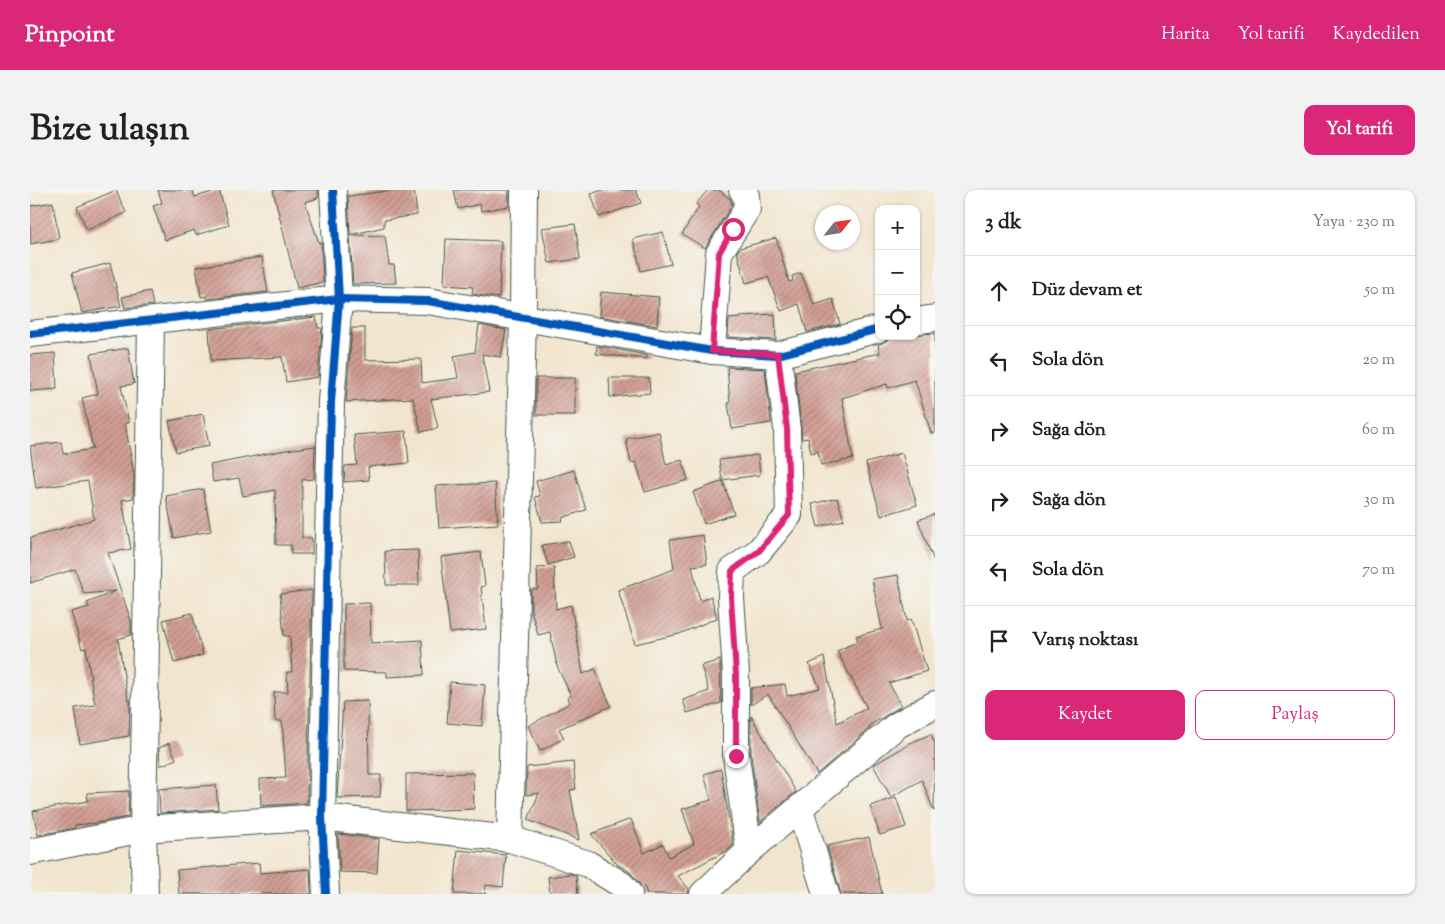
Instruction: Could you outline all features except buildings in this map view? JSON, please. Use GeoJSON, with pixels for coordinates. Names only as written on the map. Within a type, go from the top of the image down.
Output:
{"type":"FeatureCollection","features":[{"type":"Feature","properties":{"kind":"street"},"geometry":{"type":"LineString","coordinates":[[326,894],[322,817],[331,402],[339,299],[333,190]]}},
{"type":"Feature","properties":{"kind":"street"},"geometry":{"type":"LineString","coordinates":[[510,839],[524,318],[524,190]]}},
{"type":"Feature","properties":{"kind":"street"},"geometry":{"type":"LineString","coordinates":[[712,351],[719,253],[747,209],[746,194],[742,190]]}},
{"type":"Feature","properties":{"kind":"street"},"geometry":{"type":"LineString","coordinates":[[30,334],[339,299],[428,301],[712,351],[778,354],[875,330]]}},
{"type":"Feature","properties":{"kind":"street"},"geometry":{"type":"LineString","coordinates":[[920,320],[935,318]]}},
{"type":"Feature","properties":{"kind":"street"},"geometry":{"type":"LineString","coordinates":[[144,894],[143,829],[151,321]]}},
{"type":"Feature","properties":{"kind":"street"},"geometry":{"type":"LineString","coordinates":[[749,851],[736,756],[736,674],[731,597],[732,571],[759,551],[789,515],[787,429],[778,354]]}},
{"type":"Feature","properties":{"kind":"street"},"geometry":{"type":"LineString","coordinates":[[703,894],[749,851],[896,726],[935,704]]}},
{"type":"Feature","properties":{"kind":"street"},"geometry":{"type":"LineString","coordinates":[[800,809],[826,894]]}},
{"type":"Feature","properties":{"kind":"street"},"geometry":{"type":"LineString","coordinates":[[30,852],[143,829],[322,817],[510,839],[588,864],[622,886],[629,894]]}},
{"type":"Feature","properties":{"kind":"cycle path"},"geometry":{"type":"LineString","coordinates":[[326,894],[322,817],[331,402],[339,299],[333,190]]}},
{"type":"Feature","properties":{"kind":"cycle path"},"geometry":{"type":"LineString","coordinates":[[30,334],[339,299],[428,301],[712,351],[778,355],[875,330]]}},
{"type":"Feature","properties":{"kind":"route"},"geometry":{"type":"LineString","coordinates":[[733,229],[719,253],[712,351],[778,354],[787,429],[789,515],[759,551],[732,571],[731,597],[736,674],[736,756]]}}]}
